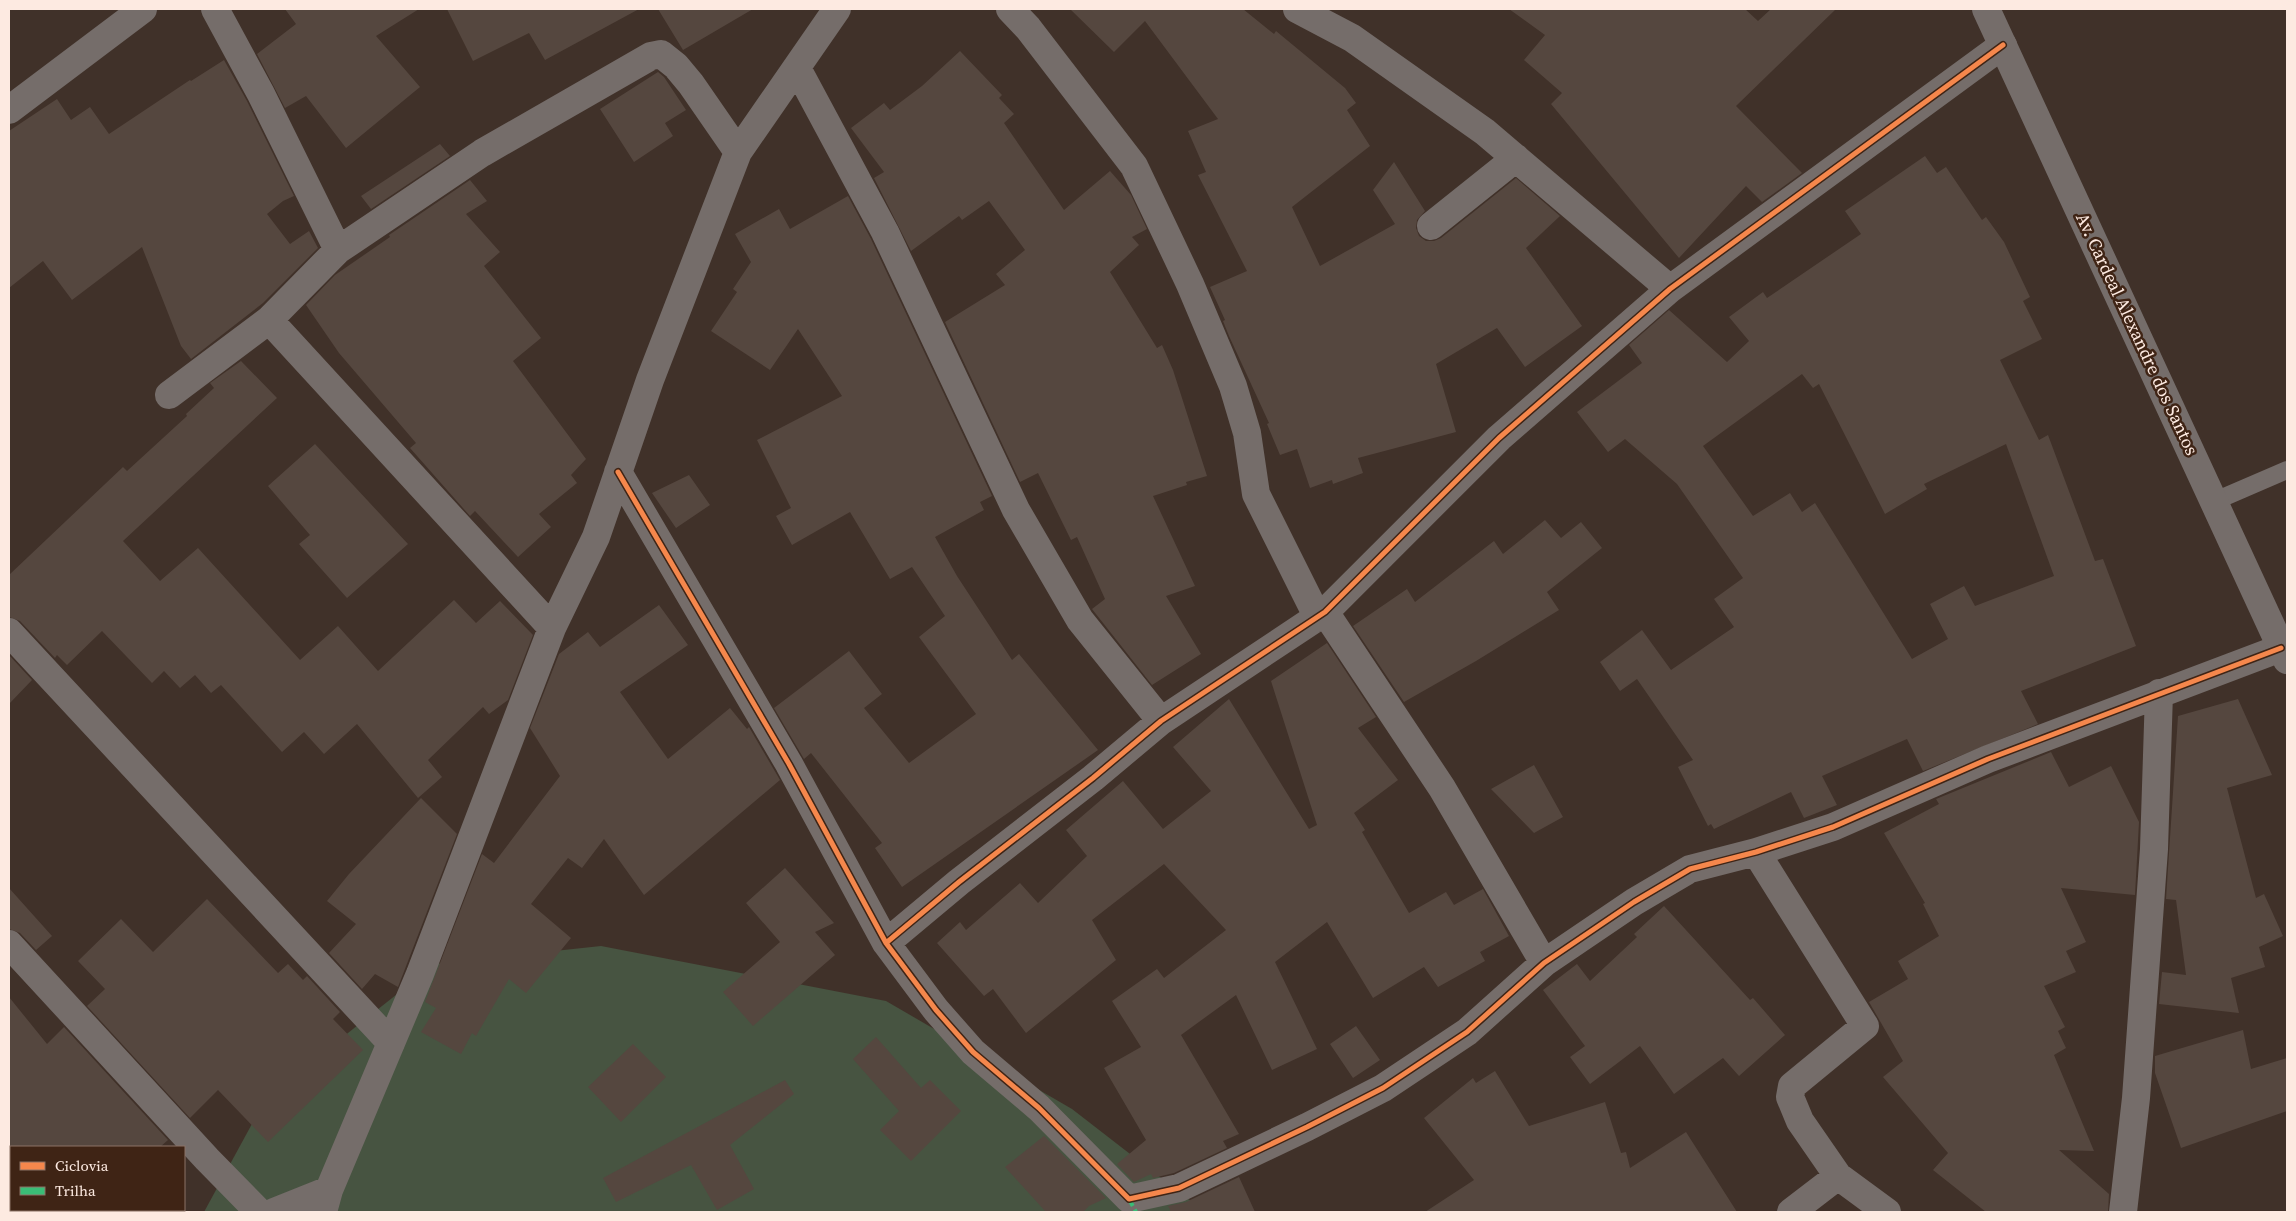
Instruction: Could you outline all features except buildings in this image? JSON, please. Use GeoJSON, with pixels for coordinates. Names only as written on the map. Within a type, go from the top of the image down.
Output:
{"type":"FeatureCollection","features":[{"type":"Feature","properties":{"kind":"street"},"geometry":{"type":"LineString","coordinates":[[9,110],[143,9]]}},
{"type":"Feature","properties":{"kind":"street"},"geometry":{"type":"LineString","coordinates":[[215,9],[261,94],[338,250]]}},
{"type":"Feature","properties":{"kind":"street"},"geometry":{"type":"LineString","coordinates":[[274,1212],[326,1201],[420,974],[552,628],[596,538],[650,380],[738,152],[837,9]]}},
{"type":"Feature","properties":{"kind":"street"},"geometry":{"type":"LineString","coordinates":[[1010,9],[1028,28],[1134,166],[1190,284],[1233,386],[1247,433],[1256,494],[1321,615],[1442,788],[1544,963]]}},
{"type":"Feature","properties":{"kind":"street"},"geometry":{"type":"LineString","coordinates":[[1297,9],[1352,38],[1485,132],[1670,289]]}},
{"type":"Feature","properties":{"kind":"street","name":"Av. Cardeal Alexandre dos Santos"},"geometry":{"type":"LineString","coordinates":[[1986,9],[2215,501],[2284,654]]}},
{"type":"Feature","properties":{"kind":"street"},"geometry":{"type":"LineString","coordinates":[[886,943],[958,882],[1093,778],[1161,721],[1321,615],[1499,438],[1670,289],[2003,45]]}},
{"type":"Feature","properties":{"kind":"street"},"geometry":{"type":"LineString","coordinates":[[169,395],[269,320],[338,250],[482,153],[651,56],[661,54],[676,66],[738,152]]}},
{"type":"Feature","properties":{"kind":"street"},"geometry":{"type":"LineString","coordinates":[[796,68],[885,232],[1016,510],[1080,620],[1161,721]]}},
{"type":"Feature","properties":{"kind":"street"},"geometry":{"type":"LineString","coordinates":[[1430,226],[1516,158]]}},
{"type":"Feature","properties":{"kind":"street"},"geometry":{"type":"LineString","coordinates":[[269,320],[552,628]]}},
{"type":"Feature","properties":{"kind":"street"},"geometry":{"type":"LineString","coordinates":[[618,472],[788,764],[886,943],[936,1010],[973,1052],[1039,1108],[1129,1199],[1179,1188],[1308,1127],[1383,1088],[1467,1032],[1544,963],[1634,902],[1690,869],[1756,852],[1833,827],[1988,759],[2159,693],[2284,654]]}},
{"type":"Feature","properties":{"kind":"street"},"geometry":{"type":"LineString","coordinates":[[9,632],[391,1042]]}},
{"type":"Feature","properties":{"kind":"street"},"geometry":{"type":"LineString","coordinates":[[2123,1212],[2136,1098],[2154,849],[2159,693]]}},
{"type":"Feature","properties":{"kind":"street"},"geometry":{"type":"LineString","coordinates":[[1756,852],[1866,1026],[1792,1086],[1790,1097],[1800,1121],[1838,1176],[1888,1212]]}},
{"type":"Feature","properties":{"kind":"street"},"geometry":{"type":"LineString","coordinates":[[9,944],[206,1160],[259,1212]]}},
{"type":"Feature","properties":{"kind":"street"},"geometry":{"type":"LineString","coordinates":[[1791,1212],[1838,1176]]}},
{"type":"Feature","properties":{"kind":"lane"},"geometry":{"type":"LineString","coordinates":[[2215,501],[2287,470]]}},
{"type":"Feature","properties":{"kind":"green space"},"geometry":{"type":"Polygon","coordinates":[[[601,946],[886,1001],[1072,1109],[1205,1212],[204,1212],[266,1098],[435,964],[601,946]]]}},
{"type":"Feature","properties":{"kind":"marked path"},"geometry":{"type":"LineString","coordinates":[[1129,1199],[1136,1212]]}},
{"type":"Feature","properties":{"kind":"cycle path"},"geometry":{"type":"LineString","coordinates":[[886,943],[959,882],[1093,778],[1161,721],[1325,612],[1499,438],[1670,289],[2003,45]]}},
{"type":"Feature","properties":{"kind":"cycle path"},"geometry":{"type":"LineString","coordinates":[[618,472],[789,764],[886,943],[936,1010],[973,1052],[1039,1108],[1129,1199],[1179,1188],[1307,1127],[1383,1088],[1467,1032],[1544,963],[1634,902],[1690,869],[1756,852],[1833,827],[1988,759],[2281,648]]}}]}
